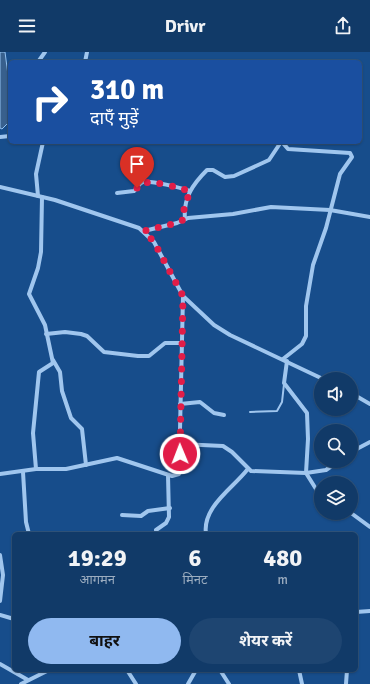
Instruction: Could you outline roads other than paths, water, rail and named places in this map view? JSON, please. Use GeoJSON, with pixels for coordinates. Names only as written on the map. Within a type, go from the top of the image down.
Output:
{"type":"FeatureCollection","features":[{"type":"Feature","properties":{"kind":"street"},"geometry":{"type":"LineString","coordinates":[[43,144],[36,174],[40,197],[40,252],[38,268],[29,294],[45,325],[52,360],[60,372],[62,391],[71,418],[82,429],[86,465]]}},
{"type":"Feature","properties":{"kind":"street"},"geometry":{"type":"LineString","coordinates":[[185,219],[184,209],[190,191],[207,170],[213,170],[225,177],[234,176],[269,160],[280,144]]}},
{"type":"Feature","properties":{"kind":"street"},"geometry":{"type":"LineString","coordinates":[[283,144],[291,150],[352,154],[352,159],[340,174],[324,234],[313,265],[306,306],[306,336],[302,344],[285,360],[284,383],[307,413],[308,439],[306,473],[314,486]]}},
{"type":"Feature","properties":{"kind":"street"},"geometry":{"type":"LineString","coordinates":[[117,193],[134,192],[140,184],[146,182],[176,186],[190,191]]}},
{"type":"Feature","properties":{"kind":"street"},"geometry":{"type":"LineString","coordinates":[[0,187],[40,197],[139,228],[144,231],[154,242],[183,296],[214,325],[314,374]]}},
{"type":"Feature","properties":{"kind":"street"},"geometry":{"type":"LineString","coordinates":[[144,231],[177,223],[185,219],[234,214],[271,207],[330,210],[370,217]]}},
{"type":"Feature","properties":{"kind":"street"},"geometry":{"type":"LineString","coordinates":[[0,474],[36,469],[66,469],[117,458],[168,475],[176,476],[179,474],[183,296]]}},
{"type":"Feature","properties":{"kind":"street"},"geometry":{"type":"LineString","coordinates":[[46,334],[77,333],[87,336],[104,352],[147,357],[165,343],[182,343]]}},
{"type":"Feature","properties":{"kind":"street"},"geometry":{"type":"LineString","coordinates":[[36,469],[33,433],[39,372],[42,368],[51,364],[52,360]]}},
{"type":"Feature","properties":{"kind":"street"},"geometry":{"type":"LineString","coordinates":[[358,398],[370,404]]}},
{"type":"Feature","properties":{"kind":"street"},"geometry":{"type":"LineString","coordinates":[[180,404],[200,402],[214,413],[224,415]]}},
{"type":"Feature","properties":{"kind":"street"},"geometry":{"type":"LineString","coordinates":[[358,448],[370,442]]}},
{"type":"Feature","properties":{"kind":"street"},"geometry":{"type":"LineString","coordinates":[[180,444],[223,446],[232,452],[248,470],[255,472],[306,473],[326,470],[329,468]]}},
{"type":"Feature","properties":{"kind":"street"},"geometry":{"type":"LineString","coordinates":[[206,532],[206,523],[216,503],[222,495],[237,483],[248,470]]}},
{"type":"Feature","properties":{"kind":"street"},"geometry":{"type":"LineString","coordinates":[[23,472],[26,522],[28,532]]}},
{"type":"Feature","properties":{"kind":"street"},"geometry":{"type":"LineString","coordinates":[[156,530],[168,520],[170,508],[168,475]]}},
{"type":"Feature","properties":{"kind":"street"},"geometry":{"type":"LineString","coordinates":[[122,515],[141,516],[148,511],[170,508]]}},
{"type":"Feature","properties":{"kind":"street"},"geometry":{"type":"LineString","coordinates":[[358,518],[370,527]]}},
{"type":"Feature","properties":{"kind":"street"},"geometry":{"type":"LineString","coordinates":[[0,555],[3,575],[0,601]]}},
{"type":"Feature","properties":{"kind":"street"},"geometry":{"type":"LineString","coordinates":[[358,612],[370,611]]}},
{"type":"Feature","properties":{"kind":"street"},"geometry":{"type":"LineString","coordinates":[[0,615],[12,618]]}},
{"type":"Feature","properties":{"kind":"street"},"geometry":{"type":"LineString","coordinates":[[0,664],[12,671]]}},
{"type":"Feature","properties":{"kind":"street"},"geometry":{"type":"LineString","coordinates":[[14,672],[28,680]]}},
{"type":"Feature","properties":{"kind":"street"},"geometry":{"type":"LineString","coordinates":[[21,684],[45,672]]}},
{"type":"Feature","properties":{"kind":"street"},"geometry":{"type":"LineString","coordinates":[[128,672],[136,684]]}},
{"type":"Feature","properties":{"kind":"street"},"geometry":{"type":"LineString","coordinates":[[188,684],[195,672]]}},
{"type":"Feature","properties":{"kind":"street"},"geometry":{"type":"LineString","coordinates":[[221,672],[229,684]]}},
{"type":"Feature","properties":{"kind":"street"},"geometry":{"type":"LineString","coordinates":[[299,672],[302,684]]}},
{"type":"Feature","properties":{"kind":"street"},"geometry":{"type":"LineString","coordinates":[[346,684],[347,672]]}},
{"type":"Feature","properties":{"kind":"lane"},"geometry":{"type":"LineString","coordinates":[[250,412],[274,412],[279,409],[282,402],[284,383]]}},
{"type":"Feature","properties":{"kind":"water"},"geometry":{"type":"Polygon","coordinates":[[[0,52],[5,52],[8,75],[8,123],[2,129],[0,128],[0,52]]]}}]}
